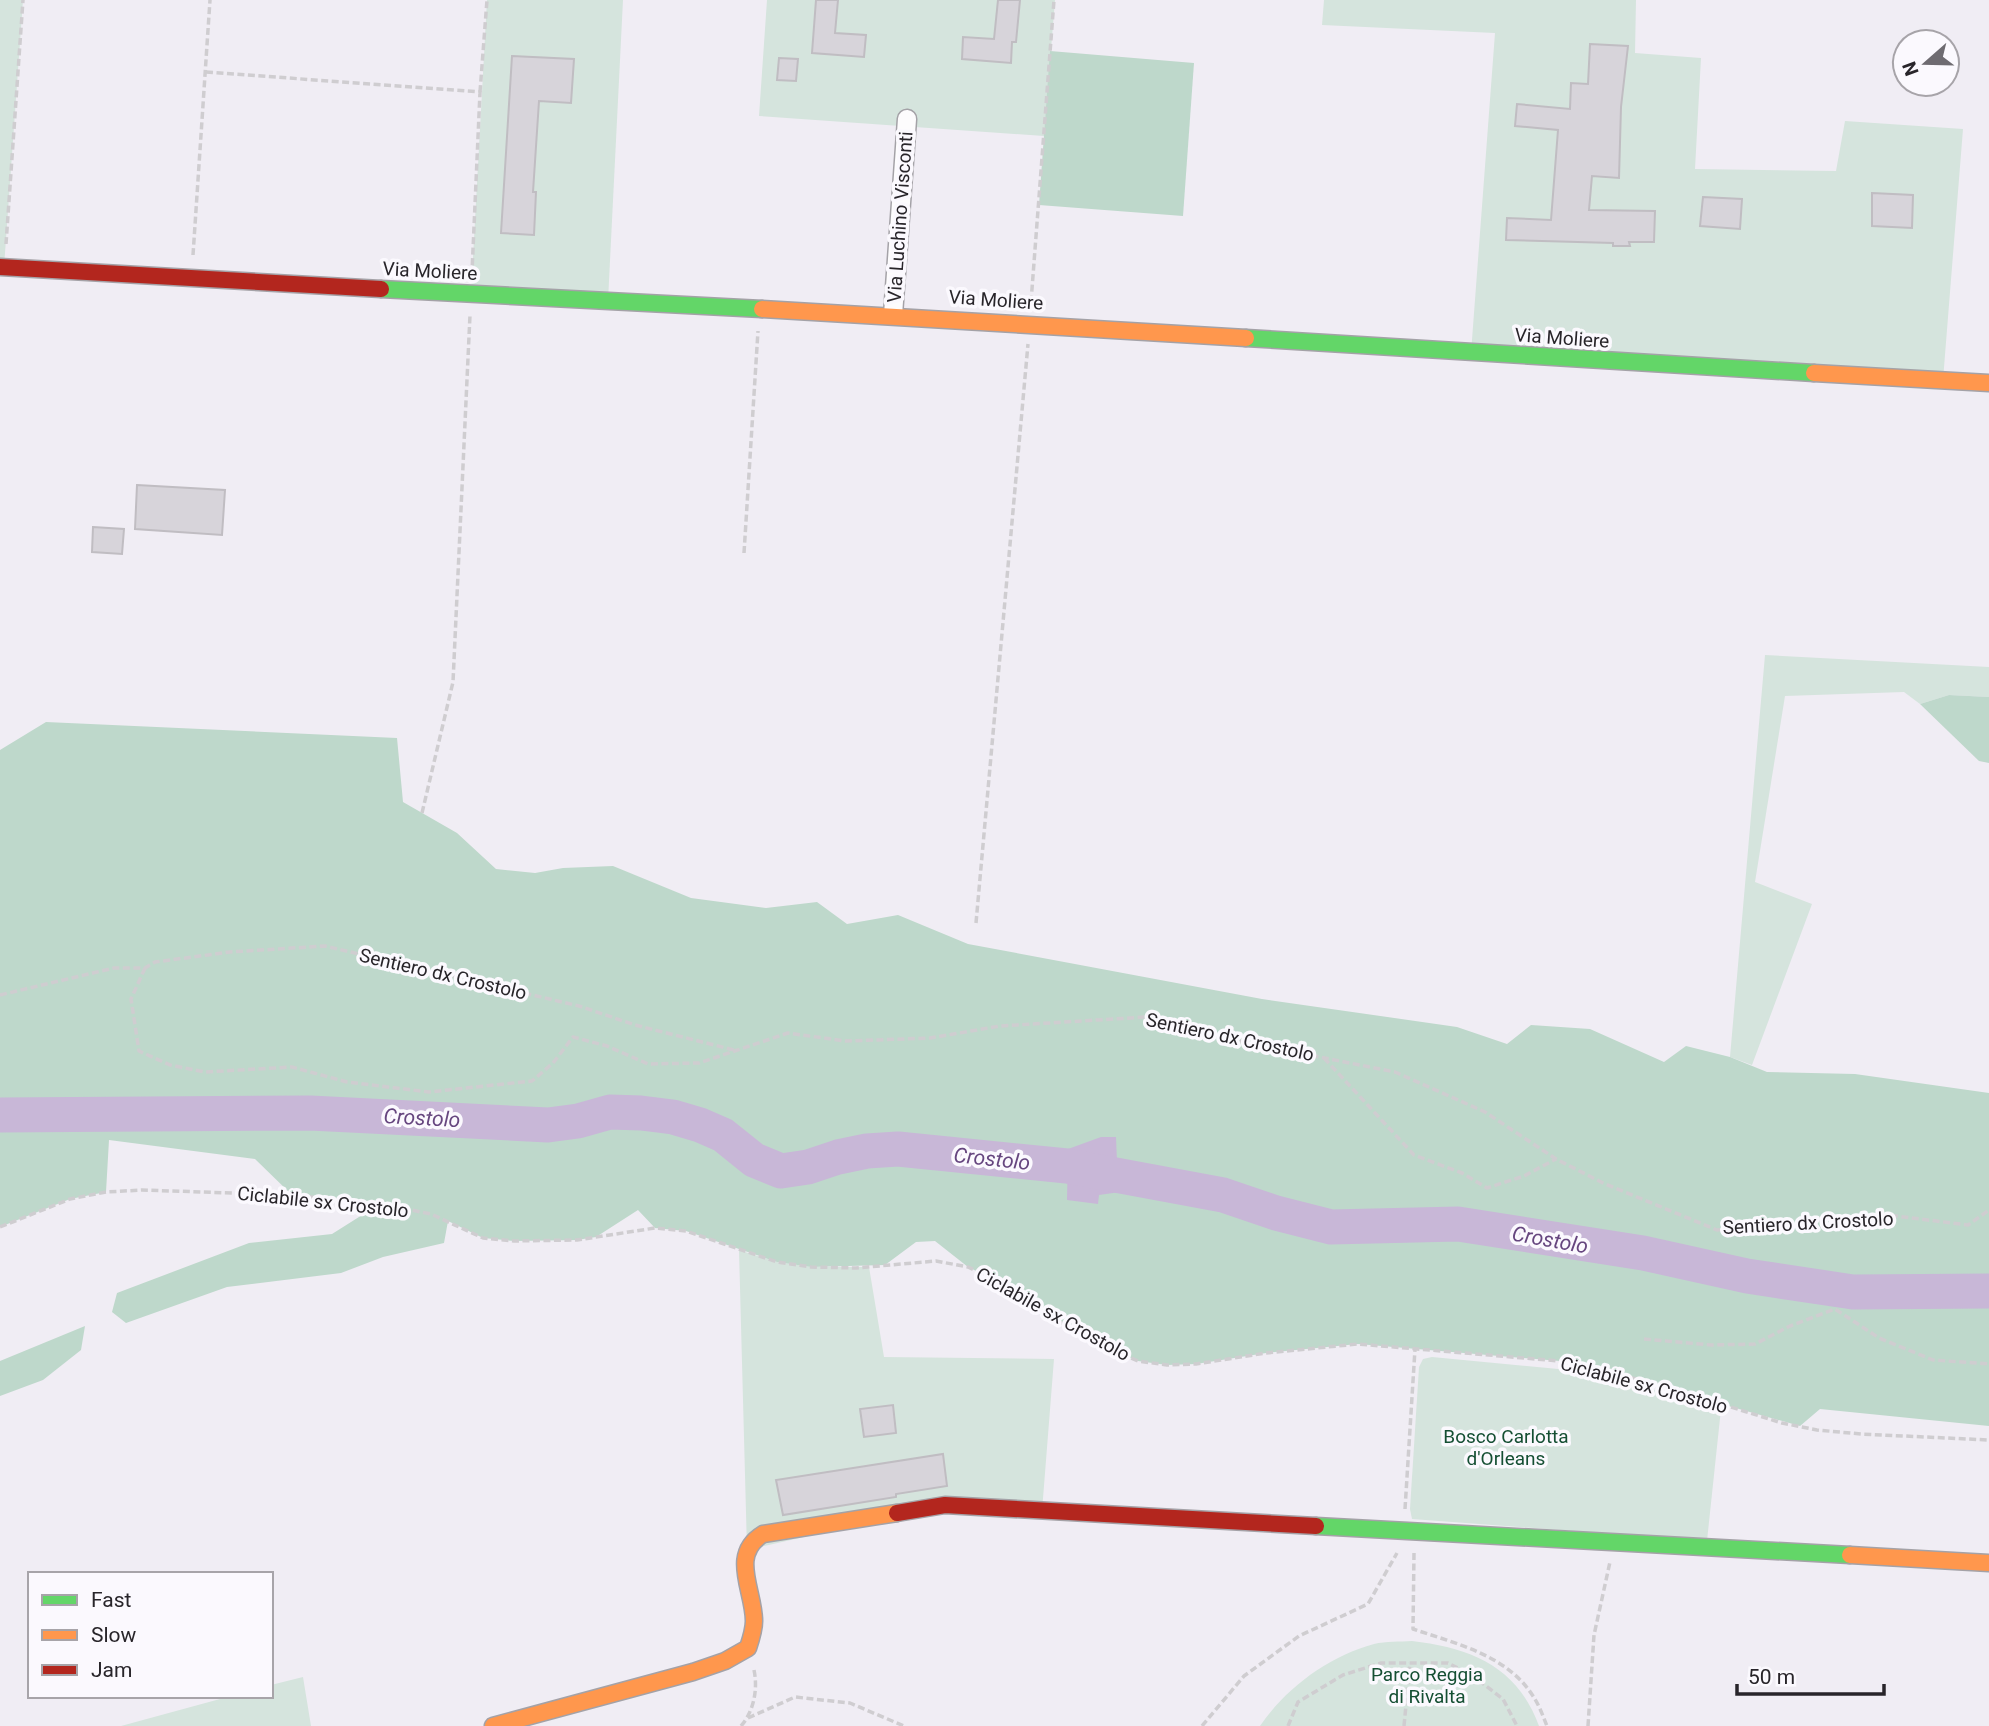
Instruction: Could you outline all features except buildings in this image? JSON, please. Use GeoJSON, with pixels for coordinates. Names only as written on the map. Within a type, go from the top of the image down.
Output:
{"type":"FeatureCollection","features":[{"type":"Feature","properties":{"kind":"street","name":"Via Luchino Visconti"},"geometry":{"type":"LineString","coordinates":[[892,314],[907,119]]}},
{"type":"Feature","properties":{"kind":"street","name":"Via Moliere"},"geometry":{"type":"LineString","coordinates":[[2,267],[471,294],[892,314],[1591,361],[1989,383]]}},
{"type":"Feature","properties":{"kind":"street"},"geometry":{"type":"LineString","coordinates":[[493,1726],[693,1672],[725,1661],[748,1648],[754,1627],[745,1562],[747,1550],[754,1540],[763,1534],[945,1505],[1989,1563]]}},
{"type":"Feature","properties":{"kind":"path"},"geometry":{"type":"LineString","coordinates":[[2,267],[23,0]]}},
{"type":"Feature","properties":{"kind":"path"},"geometry":{"type":"LineString","coordinates":[[192,278],[211,0]]}},
{"type":"Feature","properties":{"kind":"path"},"geometry":{"type":"LineString","coordinates":[[422,813],[453,682],[480,92],[487,0]]}},
{"type":"Feature","properties":{"kind":"path"},"geometry":{"type":"LineString","coordinates":[[976,923],[1029,324],[1054,0]]}},
{"type":"Feature","properties":{"kind":"path"},"geometry":{"type":"LineString","coordinates":[[205,72],[480,92]]}},
{"type":"Feature","properties":{"kind":"path"},"geometry":{"type":"LineString","coordinates":[[744,553],[760,308]]}},
{"type":"Feature","properties":{"kind":"path","name":"Sentiero dx Crostolo"},"geometry":{"type":"LineString","coordinates":[[0,995],[114,968],[145,968],[155,962],[230,952],[325,946],[579,1006],[635,1025],[736,1051]]}},
{"type":"Feature","properties":{"kind":"path","name":"Sentiero dx Crostolo"},"geometry":{"type":"LineString","coordinates":[[145,968],[131,999],[139,1051],[170,1065],[205,1072],[292,1067],[347,1082],[429,1092],[532,1081],[553,1063],[573,1037],[607,1046],[648,1064],[699,1063],[788,1033],[845,1041],[930,1038],[1000,1026],[1146,1017],[1214,1036],[1322,1056],[1414,1155],[1462,1173],[1487,1188],[1524,1176],[1556,1159],[1603,1183],[1717,1230],[1802,1220],[1888,1216],[1968,1225],[1989,1209]]}},
{"type":"Feature","properties":{"kind":"path"},"geometry":{"type":"LineString","coordinates":[[1322,1056],[1395,1072],[1485,1112],[1556,1159]]}},
{"type":"Feature","properties":{"kind":"path","name":"Ciclabile sx Crostolo"},"geometry":{"type":"LineString","coordinates":[[0,1227],[70,1199],[106,1192],[142,1190],[292,1195],[387,1205],[431,1214],[468,1232],[514,1241],[577,1240],[655,1228],[686,1231],[777,1262],[811,1267],[856,1268],[936,1261],[968,1266],[1001,1283],[1046,1314],[1097,1343],[1138,1361],[1167,1365],[1196,1364],[1266,1353],[1357,1344],[1572,1362],[1667,1387],[1782,1423],[1817,1430],[1989,1440]]}},
{"type":"Feature","properties":{"kind":"path"},"geometry":{"type":"LineString","coordinates":[[1644,1339],[1712,1345],[1755,1344],[1790,1326],[1835,1309],[1879,1338],[1933,1360],[1989,1364]]}},
{"type":"Feature","properties":{"kind":"path"},"geometry":{"type":"LineString","coordinates":[[1415,1349],[1405,1514],[1415,1542],[1413,1629],[1479,1651],[1514,1674],[1534,1696],[1547,1726]]}},
{"type":"Feature","properties":{"kind":"path"},"geometry":{"type":"LineString","coordinates":[[1202,1726],[1244,1676],[1299,1636],[1368,1604],[1410,1530]]}},
{"type":"Feature","properties":{"kind":"path"},"geometry":{"type":"LineString","coordinates":[[1588,1726],[1594,1635],[1614,1541]]}},
{"type":"Feature","properties":{"kind":"path"},"geometry":{"type":"LineString","coordinates":[[748,1648],[757,1683],[748,1718]]}},
{"type":"Feature","properties":{"kind":"path"},"geometry":{"type":"LineString","coordinates":[[1288,1726],[1298,1702],[1343,1675],[1381,1663],[1448,1663],[1473,1676],[1503,1699],[1517,1726]]}},
{"type":"Feature","properties":{"kind":"path"},"geometry":{"type":"LineString","coordinates":[[1404,1726],[1409,1663]]}},
{"type":"Feature","properties":{"kind":"path"},"geometry":{"type":"LineString","coordinates":[[741,1726],[748,1718],[795,1696],[850,1703],[904,1726]]}},
{"type":"Feature","properties":{"kind":"green space"},"geometry":{"type":"Polygon","coordinates":[[[0,0],[23,0],[4,267],[0,267],[0,0]]]}},
{"type":"Feature","properties":{"kind":"green space"},"geometry":{"type":"Polygon","coordinates":[[[487,0],[623,0],[608,301],[471,294],[487,0]]]}},
{"type":"Feature","properties":{"kind":"green space"},"geometry":{"type":"Polygon","coordinates":[[[767,0],[816,0],[813,32],[817,32],[816,53],[864,57],[866,35],[835,33],[838,0],[998,0],[994,39],[964,37],[962,59],[1010,63],[1012,42],[1016,42],[1020,0],[1055,0],[1044,136],[759,116],[767,0]],[[779,58],[777,80],[796,81],[798,60],[779,58]]]}},
{"type":"Feature","properties":{"kind":"green space"},"geometry":{"type":"Polygon","coordinates":[[[1324,0],[1636,0],[1635,53],[1701,58],[1695,169],[1836,171],[1845,121],[1963,129],[1943,380],[1471,353],[1495,33],[1322,25],[1324,0]]]}},
{"type":"Feature","properties":{"kind":"green space"},"geometry":{"type":"Polygon","coordinates":[[[1050,51],[1194,63],[1183,216],[1039,205],[1050,51]]]}},
{"type":"Feature","properties":{"kind":"green space"},"geometry":{"type":"Polygon","coordinates":[[[1765,655],[1989,667],[1989,697],[1949,695],[1920,704],[1904,692],[1785,696],[1755,882],[1812,904],[1752,1065],[1730,1057],[1765,655]]]}},
{"type":"Feature","properties":{"kind":"green space"},"geometry":{"type":"Polygon","coordinates":[[[1949,695],[1989,697],[1989,763],[1979,761],[1920,704],[1949,695]]]}},
{"type":"Feature","properties":{"kind":"green space"},"geometry":{"type":"Polygon","coordinates":[[[46,722],[397,738],[403,802],[457,833],[496,869],[535,873],[563,868],[613,866],[691,898],[766,908],[817,902],[847,924],[898,915],[968,944],[1262,999],[1457,1027],[1507,1044],[1531,1025],[1590,1029],[1664,1062],[1686,1046],[1730,1057],[1767,1072],[1855,1074],[1989,1093],[1989,1426],[1820,1409],[1800,1426],[1572,1362],[1358,1344],[1266,1353],[1196,1364],[1167,1365],[1138,1361],[1097,1343],[1046,1314],[1001,1283],[968,1267],[935,1241],[916,1242],[885,1265],[811,1267],[777,1262],[686,1231],[655,1228],[638,1210],[596,1237],[577,1240],[514,1241],[483,1238],[448,1221],[444,1243],[383,1257],[341,1273],[227,1287],[126,1323],[112,1312],[117,1293],[249,1243],[332,1234],[378,1205],[292,1195],[255,1159],[109,1140],[106,1192],[70,1199],[0,1227],[0,750],[46,722]]]}},
{"type":"Feature","properties":{"kind":"green space"},"geometry":{"type":"Polygon","coordinates":[[[739,1250],[777,1262],[811,1267],[869,1267],[884,1357],[1054,1359],[1042,1511],[945,1505],[747,1550],[739,1250]]]}},
{"type":"Feature","properties":{"kind":"green space"},"geometry":{"type":"Polygon","coordinates":[[[85,1326],[81,1350],[43,1380],[0,1396],[0,1361],[85,1326]]]}},
{"type":"Feature","properties":{"kind":"green space","name":"Bosco Carlotta d'Orleans"},"geometry":{"type":"Polygon","coordinates":[[[1432,1357],[1590,1372],[1721,1409],[1707,1541],[1412,1519],[1410,1509],[1419,1367],[1423,1359],[1432,1357]]]}},
{"type":"Feature","properties":{"kind":"green space","name":"Parco Reggia di Rivalta"},"geometry":{"type":"Polygon","coordinates":[[[1412,1641],[1454,1649],[1489,1664],[1518,1688],[1530,1705],[1539,1726],[1260,1726],[1282,1699],[1325,1665],[1357,1649],[1374,1644],[1412,1641]]]}},
{"type":"Feature","properties":{"kind":"green space"},"geometry":{"type":"Polygon","coordinates":[[[303,1677],[311,1726],[121,1726],[224,1698],[273,1698],[273,1684],[303,1677]]]}},
{"type":"Feature","properties":{"kind":"shaded area"},"geometry":{"type":"Polygon","coordinates":[[[1101,1137],[1116,1137],[1117,1162],[1135,1179],[1120,1192],[1099,1195],[1098,1204],[1067,1200],[1068,1149],[1101,1137]]]}},
{"type":"Feature","properties":{"kind":"waterway","name":"Crostolo"},"geometry":{"type":"LineString","coordinates":[[0,1115],[310,1113],[548,1125],[578,1121],[610,1112],[641,1113],[673,1117],[700,1125],[723,1135],[754,1160],[781,1171],[808,1167],[867,1151],[898,1149],[1067,1166],[1223,1195],[1276,1213],[1331,1227],[1458,1224],[1643,1253],[1747,1276],[1853,1292],[1989,1291]]}},
{"type":"Feature","properties":{"kind":"traffic: fast"},"geometry":{"type":"LineString","coordinates":[[381,289],[762,309]]}},
{"type":"Feature","properties":{"kind":"traffic: fast"},"geometry":{"type":"LineString","coordinates":[[1246,338],[1814,373]]}},
{"type":"Feature","properties":{"kind":"traffic: fast"},"geometry":{"type":"LineString","coordinates":[[1316,1526],[1850,1555]]}},
{"type":"Feature","properties":{"kind":"traffic: slow"},"geometry":{"type":"LineString","coordinates":[[762,309],[1246,338]]}},
{"type":"Feature","properties":{"kind":"traffic: slow"},"geometry":{"type":"LineString","coordinates":[[1814,373],[1989,383]]}},
{"type":"Feature","properties":{"kind":"traffic: slow"},"geometry":{"type":"LineString","coordinates":[[493,1726],[725,1661],[748,1648],[752,1635],[753,1609],[745,1563],[753,1542],[763,1534],[897,1513]]}},
{"type":"Feature","properties":{"kind":"traffic: slow"},"geometry":{"type":"LineString","coordinates":[[1850,1555],[1989,1563]]}},
{"type":"Feature","properties":{"kind":"traffic: jam"},"geometry":{"type":"LineString","coordinates":[[0,267],[381,289]]}},
{"type":"Feature","properties":{"kind":"traffic: jam"},"geometry":{"type":"LineString","coordinates":[[897,1513],[945,1505],[1316,1526]]}}]}
